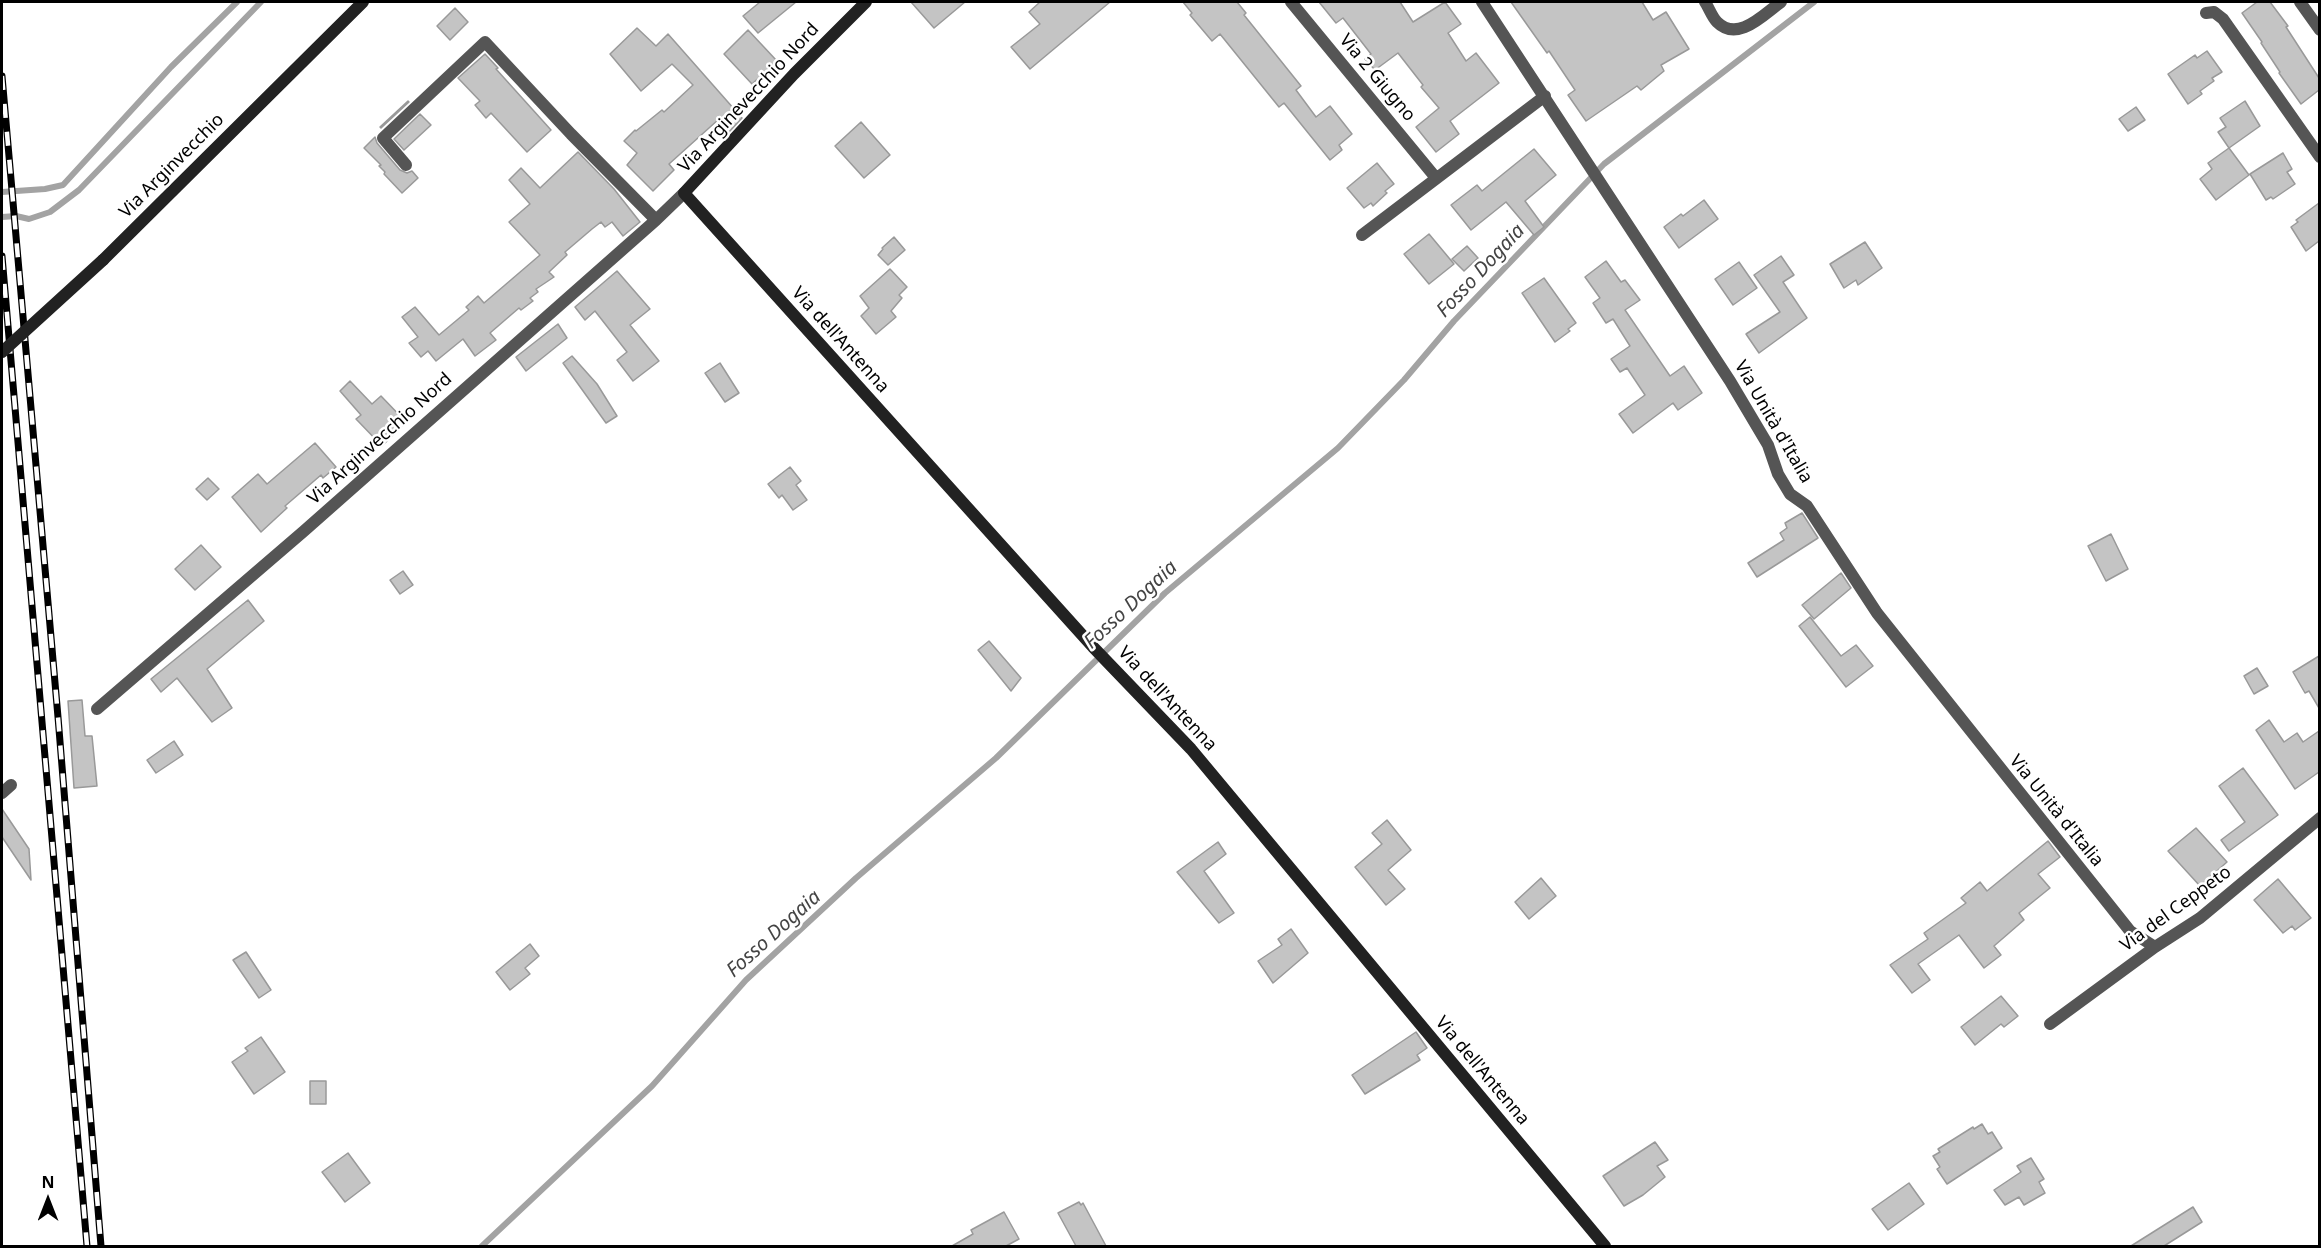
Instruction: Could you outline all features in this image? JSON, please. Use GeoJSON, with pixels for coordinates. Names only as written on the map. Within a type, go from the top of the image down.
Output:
{"type":"FeatureCollection","features":[{"type":"Feature","properties":{"kind":"street","name":"Via Arginvecchio"},"geometry":{"type":"LineString","coordinates":[[2,352],[103,260],[363,2]]}},
{"type":"Feature","properties":{"kind":"street","name":"Via Arginevecchio Nord"},"geometry":{"type":"LineString","coordinates":[[684,193],[794,74],[866,2]]}},
{"type":"Feature","properties":{"kind":"street","name":"Via 2 Giugno"},"geometry":{"type":"LineString","coordinates":[[1291,2],[1436,178]]}},
{"type":"Feature","properties":{"kind":"street","name":"Via Unità d'Italia"},"geometry":{"type":"LineString","coordinates":[[1482,2],[1730,381],[1768,445],[1778,474],[1790,494],[1808,506],[1876,613],[2130,931],[2155,947]]}},
{"type":"Feature","properties":{"kind":"street"},"geometry":{"type":"LineString","coordinates":[[1705,2],[1717,21],[1728,29],[1742,30],[1781,2]]}},
{"type":"Feature","properties":{"kind":"street"},"geometry":{"type":"LineString","coordinates":[[2300,2],[2319,30]]}},
{"type":"Feature","properties":{"kind":"street"},"geometry":{"type":"LineString","coordinates":[[2205,13],[2214,12],[2223,19],[2319,157]]}},
{"type":"Feature","properties":{"kind":"street"},"geometry":{"type":"LineString","coordinates":[[406,165],[383,138],[485,42],[656,220]]}},
{"type":"Feature","properties":{"kind":"street"},"geometry":{"type":"LineString","coordinates":[[1362,235],[1545,96]]}},
{"type":"Feature","properties":{"kind":"street","name":"Via Arginvecchio Nord"},"geometry":{"type":"LineString","coordinates":[[97,709],[304,531],[684,193]]}},
{"type":"Feature","properties":{"kind":"street","name":"Via dell'Antenna"},"geometry":{"type":"LineString","coordinates":[[684,193],[1093,647],[1191,749],[1605,1246]]}},
{"type":"Feature","properties":{"kind":"street","name":"Via del Ceppeto"},"geometry":{"type":"LineString","coordinates":[[2050,1024],[2155,947],[2199,918],[2319,818]]}},
{"type":"Feature","properties":{"kind":"building"},"geometry":{"type":"Polygon","coordinates":[[[760,2],[796,2],[758,33],[743,16],[760,2]]]}},
{"type":"Feature","properties":{"kind":"building"},"geometry":{"type":"Polygon","coordinates":[[[911,2],[965,2],[934,28],[911,2]]]}},
{"type":"Feature","properties":{"kind":"building"},"geometry":{"type":"Polygon","coordinates":[[[1040,2],[1110,2],[1030,69],[1011,47],[1040,24],[1029,12],[1040,2]]]}},
{"type":"Feature","properties":{"kind":"building"},"geometry":{"type":"Polygon","coordinates":[[[1183,2],[1237,2],[1246,13],[1244,15],[1301,86],[1296,90],[1316,117],[1330,106],[1352,134],[1339,145],[1342,150],[1330,160],[1284,103],[1279,107],[1220,34],[1212,41],[1190,15],[1192,13],[1183,2]]]}},
{"type":"Feature","properties":{"kind":"building"},"geometry":{"type":"Polygon","coordinates":[[[1319,2],[1400,2],[1413,22],[1445,2],[1461,24],[1448,33],[1466,61],[1476,53],[1499,83],[1450,121],[1459,134],[1436,152],[1416,127],[1439,108],[1421,87],[1423,85],[1398,53],[1375,70],[1365,59],[1371,54],[1343,18],[1336,23],[1319,2]]]}},
{"type":"Feature","properties":{"kind":"building"},"geometry":{"type":"Polygon","coordinates":[[[1511,2],[1642,2],[1653,20],[1666,12],[1689,49],[1661,65],[1664,71],[1641,90],[1637,86],[1586,121],[1568,95],[1575,90],[1549,51],[1547,53],[1511,2]]]}},
{"type":"Feature","properties":{"kind":"building"},"geometry":{"type":"Polygon","coordinates":[[[2257,2],[2270,2],[2288,26],[2286,27],[2319,78],[2319,90],[2301,104],[2242,13],[2257,2]]]}},
{"type":"Feature","properties":{"kind":"building"},"geometry":{"type":"Polygon","coordinates":[[[455,8],[468,22],[450,40],[437,26],[455,8]]]}},
{"type":"Feature","properties":{"kind":"building"},"geometry":{"type":"Polygon","coordinates":[[[637,28],[656,46],[668,34],[742,118],[729,132],[719,119],[669,164],[674,170],[653,191],[627,165],[637,153],[624,141],[662,110],[664,112],[693,85],[672,64],[641,91],[610,54],[637,28]]]}},
{"type":"Feature","properties":{"kind":"building"},"geometry":{"type":"Polygon","coordinates":[[[748,30],[777,61],[752,84],[724,54],[748,30]]]}},
{"type":"Feature","properties":{"kind":"building"},"geometry":{"type":"Polygon","coordinates":[[[2207,51],[2222,72],[2212,78],[2214,81],[2200,91],[2202,94],[2188,104],[2168,74],[2195,55],[2197,58],[2207,51]]]}},
{"type":"Feature","properties":{"kind":"building"},"geometry":{"type":"Polygon","coordinates":[[[485,54],[551,130],[527,152],[491,113],[486,118],[475,105],[480,101],[458,78],[485,54]]]}},
{"type":"Feature","properties":{"kind":"building"},"geometry":{"type":"Polygon","coordinates":[[[408,101],[409,102],[380,127],[408,101]]]}},
{"type":"Feature","properties":{"kind":"building"},"geometry":{"type":"Polygon","coordinates":[[[2245,101],[2260,126],[2229,148],[2218,132],[2226,127],[2220,118],[2245,101]]]}},
{"type":"Feature","properties":{"kind":"building"},"geometry":{"type":"Polygon","coordinates":[[[2136,107],[2145,120],[2128,131],[2119,119],[2136,107]]]}},
{"type":"Feature","properties":{"kind":"building"},"geometry":{"type":"Polygon","coordinates":[[[420,114],[431,125],[404,150],[394,139],[420,114]]]}},
{"type":"Feature","properties":{"kind":"building"},"geometry":{"type":"Polygon","coordinates":[[[861,122],[890,155],[864,178],[835,146],[861,122]]]}},
{"type":"Feature","properties":{"kind":"building"},"geometry":{"type":"Polygon","coordinates":[[[375,137],[377,143],[400,170],[407,173],[412,171],[418,178],[402,193],[384,174],[385,172],[379,166],[381,165],[364,148],[375,137]]]}},
{"type":"Feature","properties":{"kind":"building"},"geometry":{"type":"Polygon","coordinates":[[[2229,148],[2249,175],[2216,200],[2200,179],[2212,169],[2208,163],[2229,148]]]}},
{"type":"Feature","properties":{"kind":"building"},"geometry":{"type":"Polygon","coordinates":[[[1534,149],[1556,175],[1525,201],[1544,227],[1534,235],[1506,202],[1471,230],[1451,205],[1477,185],[1482,191],[1534,149]]]}},
{"type":"Feature","properties":{"kind":"building"},"geometry":{"type":"Polygon","coordinates":[[[578,152],[614,189],[640,222],[623,236],[612,222],[605,227],[601,222],[592,229],[565,252],[567,255],[549,272],[554,277],[536,289],[538,292],[530,298],[533,301],[521,310],[519,308],[490,333],[496,340],[475,356],[463,339],[436,361],[428,351],[421,357],[409,343],[418,337],[402,317],[415,307],[439,335],[469,310],[466,307],[478,296],[484,303],[540,255],[509,222],[530,204],[509,180],[521,168],[540,188],[578,152]]]}},
{"type":"Feature","properties":{"kind":"building"},"geometry":{"type":"Polygon","coordinates":[[[2283,153],[2292,169],[2287,172],[2295,184],[2273,199],[2271,197],[2266,200],[2250,174],[2283,153]]]}},
{"type":"Feature","properties":{"kind":"building"},"geometry":{"type":"Polygon","coordinates":[[[1377,163],[1394,184],[1373,206],[1371,203],[1364,208],[1347,188],[1377,163]]]}},
{"type":"Feature","properties":{"kind":"building"},"geometry":{"type":"Polygon","coordinates":[[[1704,200],[1718,219],[1679,248],[1664,227],[1704,200]]]}},
{"type":"Feature","properties":{"kind":"building"},"geometry":{"type":"Polygon","coordinates":[[[2319,203],[2319,241],[2306,251],[2291,227],[2298,222],[2296,220],[2319,203]]]}},
{"type":"Feature","properties":{"kind":"building"},"geometry":{"type":"Polygon","coordinates":[[[1429,234],[1454,264],[1429,284],[1404,254],[1429,234]]]}},
{"type":"Feature","properties":{"kind":"building"},"geometry":{"type":"Polygon","coordinates":[[[894,237],[905,250],[888,265],[878,255],[894,237]]]}},
{"type":"Feature","properties":{"kind":"building"},"geometry":{"type":"Polygon","coordinates":[[[1865,242],[1882,268],[1858,285],[1856,280],[1844,288],[1830,264],[1865,242]]]}},
{"type":"Feature","properties":{"kind":"building"},"geometry":{"type":"Polygon","coordinates":[[[1467,246],[1478,258],[1464,271],[1452,259],[1467,246]]]}},
{"type":"Feature","properties":{"kind":"building"},"geometry":{"type":"Polygon","coordinates":[[[1781,256],[1794,275],[1783,282],[1807,318],[1759,353],[1746,334],[1780,312],[1754,275],[1781,256]]]}},
{"type":"Feature","properties":{"kind":"building"},"geometry":{"type":"Polygon","coordinates":[[[1606,261],[1621,282],[1625,280],[1640,300],[1625,310],[1670,376],[1684,366],[1702,393],[1678,410],[1673,403],[1633,433],[1619,414],[1645,395],[1627,368],[1620,372],[1611,359],[1630,346],[1613,319],[1606,323],[1593,303],[1600,298],[1585,277],[1606,261]]]}},
{"type":"Feature","properties":{"kind":"building"},"geometry":{"type":"Polygon","coordinates":[[[1739,262],[1757,288],[1733,305],[1715,279],[1739,262]]]}},
{"type":"Feature","properties":{"kind":"building"},"geometry":{"type":"Polygon","coordinates":[[[890,269],[907,287],[899,295],[902,298],[891,311],[896,317],[876,334],[861,316],[869,308],[860,296],[890,269]]]}},
{"type":"Feature","properties":{"kind":"building"},"geometry":{"type":"Polygon","coordinates":[[[617,271],[650,309],[630,325],[659,361],[633,381],[617,360],[627,352],[595,311],[585,320],[575,307],[617,271]]]}},
{"type":"Feature","properties":{"kind":"building"},"geometry":{"type":"Polygon","coordinates":[[[1544,278],[1576,323],[1568,329],[1570,331],[1555,342],[1522,293],[1544,278]]]}},
{"type":"Feature","properties":{"kind":"building"},"geometry":{"type":"Polygon","coordinates":[[[558,324],[567,338],[526,371],[516,357],[558,324]]]}},
{"type":"Feature","properties":{"kind":"building"},"geometry":{"type":"Polygon","coordinates":[[[572,356],[597,384],[617,416],[606,423],[563,363],[572,356]]]}},
{"type":"Feature","properties":{"kind":"building"},"geometry":{"type":"Polygon","coordinates":[[[720,363],[739,393],[725,402],[705,373],[720,363]]]}},
{"type":"Feature","properties":{"kind":"building"},"geometry":{"type":"Polygon","coordinates":[[[350,381],[372,404],[381,396],[406,422],[382,446],[356,419],[361,415],[340,391],[350,381]]]}},
{"type":"Feature","properties":{"kind":"building"},"geometry":{"type":"Polygon","coordinates":[[[315,443],[336,467],[323,478],[321,475],[285,506],[287,508],[261,532],[232,497],[258,474],[267,484],[315,443]]]}},
{"type":"Feature","properties":{"kind":"building"},"geometry":{"type":"Polygon","coordinates":[[[790,467],[801,481],[796,485],[807,500],[793,510],[782,495],[779,498],[768,484],[790,467]]]}},
{"type":"Feature","properties":{"kind":"building"},"geometry":{"type":"Polygon","coordinates":[[[208,478],[219,489],[207,500],[196,489],[208,478]]]}},
{"type":"Feature","properties":{"kind":"building"},"geometry":{"type":"Polygon","coordinates":[[[1802,513],[1818,538],[1757,577],[1748,563],[1784,540],[1780,533],[1787,528],[1785,523],[1802,513]]]}},
{"type":"Feature","properties":{"kind":"building"},"geometry":{"type":"Polygon","coordinates":[[[2111,534],[2128,569],[2106,581],[2088,546],[2111,534]]]}},
{"type":"Feature","properties":{"kind":"building"},"geometry":{"type":"Polygon","coordinates":[[[201,545],[221,567],[195,590],[175,569],[201,545]]]}},
{"type":"Feature","properties":{"kind":"building"},"geometry":{"type":"Polygon","coordinates":[[[403,571],[413,585],[400,594],[390,580],[403,571]]]}},
{"type":"Feature","properties":{"kind":"building"},"geometry":{"type":"Polygon","coordinates":[[[1841,573],[1851,588],[1814,619],[1802,605],[1841,573]]]}},
{"type":"Feature","properties":{"kind":"building"},"geometry":{"type":"Polygon","coordinates":[[[248,600],[264,621],[207,669],[232,708],[212,722],[177,678],[161,692],[151,679],[248,600]]]}},
{"type":"Feature","properties":{"kind":"building"},"geometry":{"type":"Polygon","coordinates":[[[1810,617],[1841,656],[1856,645],[1873,666],[1846,687],[1799,626],[1810,617]]]}},
{"type":"Feature","properties":{"kind":"building"},"geometry":{"type":"Polygon","coordinates":[[[989,641],[1021,678],[1011,691],[978,650],[989,641]]]}},
{"type":"Feature","properties":{"kind":"building"},"geometry":{"type":"Polygon","coordinates":[[[2319,656],[2319,708],[2309,691],[2305,693],[2293,672],[2319,656]]]}},
{"type":"Feature","properties":{"kind":"building"},"geometry":{"type":"Polygon","coordinates":[[[2257,668],[2268,686],[2254,694],[2244,676],[2257,668]]]}},
{"type":"Feature","properties":{"kind":"building"},"geometry":{"type":"Polygon","coordinates":[[[82,700],[85,736],[92,736],[97,786],[74,788],[68,701],[82,700]]]}},
{"type":"Feature","properties":{"kind":"building"},"geometry":{"type":"Polygon","coordinates":[[[2269,720],[2284,742],[2297,733],[2303,742],[2319,731],[2319,772],[2295,789],[2256,730],[2269,720]]]}},
{"type":"Feature","properties":{"kind":"building"},"geometry":{"type":"Polygon","coordinates":[[[174,741],[183,755],[156,773],[147,760],[174,741]]]}},
{"type":"Feature","properties":{"kind":"building"},"geometry":{"type":"Polygon","coordinates":[[[2243,768],[2278,815],[2229,851],[2221,840],[2245,822],[2219,786],[2243,768]]]}},
{"type":"Feature","properties":{"kind":"building"},"geometry":{"type":"Polygon","coordinates":[[[2,809],[29,849],[31,880],[2,837],[2,809]]]}},
{"type":"Feature","properties":{"kind":"building"},"geometry":{"type":"Polygon","coordinates":[[[1387,820],[1411,850],[1388,870],[1405,889],[1386,905],[1355,867],[1382,844],[1372,833],[1387,820]]]}},
{"type":"Feature","properties":{"kind":"building"},"geometry":{"type":"Polygon","coordinates":[[[2196,828],[2227,862],[2200,886],[2168,851],[2196,828]]]}},
{"type":"Feature","properties":{"kind":"building"},"geometry":{"type":"Polygon","coordinates":[[[2048,841],[2060,857],[2038,874],[2050,888],[2019,913],[2024,920],[1994,946],[2001,955],[1984,968],[1959,935],[1918,964],[1930,980],[1912,993],[1890,965],[1928,939],[1924,933],[1966,903],[1961,898],[1980,882],[1987,891],[2048,841]]]}},
{"type":"Feature","properties":{"kind":"building"},"geometry":{"type":"Polygon","coordinates":[[[1218,842],[1226,854],[1204,871],[1234,913],[1219,923],[1177,872],[1218,842]]]}},
{"type":"Feature","properties":{"kind":"building"},"geometry":{"type":"Polygon","coordinates":[[[1541,878],[1556,896],[1529,919],[1515,902],[1541,878]]]}},
{"type":"Feature","properties":{"kind":"building"},"geometry":{"type":"Polygon","coordinates":[[[2278,879],[2311,918],[2295,930],[2292,926],[2283,933],[2254,900],[2278,879]]]}},
{"type":"Feature","properties":{"kind":"building"},"geometry":{"type":"Polygon","coordinates":[[[1291,929],[1308,953],[1273,983],[1258,961],[1282,945],[1278,939],[1291,929]]]}},
{"type":"Feature","properties":{"kind":"building"},"geometry":{"type":"Polygon","coordinates":[[[530,944],[539,956],[525,968],[530,974],[510,990],[496,972],[530,944]]]}},
{"type":"Feature","properties":{"kind":"building"},"geometry":{"type":"Polygon","coordinates":[[[246,952],[271,990],[259,998],[233,960],[246,952]]]}},
{"type":"Feature","properties":{"kind":"building"},"geometry":{"type":"Polygon","coordinates":[[[2001,996],[2018,1016],[2004,1027],[2001,1024],[1975,1045],[1961,1027],[2001,996]]]}},
{"type":"Feature","properties":{"kind":"building"},"geometry":{"type":"Polygon","coordinates":[[[1416,1032],[1427,1048],[1417,1055],[1420,1060],[1365,1094],[1352,1075],[1416,1032]]]}},
{"type":"Feature","properties":{"kind":"building"},"geometry":{"type":"Polygon","coordinates":[[[261,1037],[285,1072],[254,1094],[232,1062],[248,1051],[245,1048],[261,1037]]]}},
{"type":"Feature","properties":{"kind":"building"},"geometry":{"type":"Polygon","coordinates":[[[310,1081],[326,1081],[326,1104],[310,1104],[310,1081]]]}},
{"type":"Feature","properties":{"kind":"building"},"geometry":{"type":"Polygon","coordinates":[[[1982,1124],[1988,1134],[1992,1132],[2002,1148],[1947,1184],[1937,1169],[1940,1167],[1933,1156],[1940,1152],[1938,1149],[1973,1127],[1974,1129],[1982,1124]]]}},
{"type":"Feature","properties":{"kind":"building"},"geometry":{"type":"Polygon","coordinates":[[[1655,1142],[1668,1160],[1657,1166],[1665,1177],[1643,1195],[1624,1206],[1603,1176],[1655,1142]]]}},
{"type":"Feature","properties":{"kind":"building"},"geometry":{"type":"Polygon","coordinates":[[[348,1153],[370,1183],[345,1202],[322,1172],[348,1153]]]}},
{"type":"Feature","properties":{"kind":"building"},"geometry":{"type":"Polygon","coordinates":[[[2031,1158],[2044,1179],[2039,1182],[2045,1193],[2024,1205],[2019,1197],[2005,1205],[1994,1190],[2021,1172],[2017,1166],[2031,1158]]]}},
{"type":"Feature","properties":{"kind":"building"},"geometry":{"type":"Polygon","coordinates":[[[1909,1183],[1924,1204],[1888,1230],[1872,1209],[1909,1183]]]}},
{"type":"Feature","properties":{"kind":"building"},"geometry":{"type":"Polygon","coordinates":[[[1079,1202],[1081,1205],[1083,1203],[1106,1246],[1076,1246],[1058,1213],[1079,1202]]]}},
{"type":"Feature","properties":{"kind":"building"},"geometry":{"type":"Polygon","coordinates":[[[2193,1207],[2202,1222],[2164,1246],[2131,1246],[2193,1207]]]}},
{"type":"Feature","properties":{"kind":"building"},"geometry":{"type":"Polygon","coordinates":[[[1004,1212],[1019,1239],[1006,1246],[952,1246],[973,1234],[971,1230],[1004,1212]]]}},
{"type":"Feature","properties":{"kind":"waterway"},"geometry":{"type":"LineString","coordinates":[[2,192],[45,189],[63,185],[171,67],[237,2]]}},
{"type":"Feature","properties":{"kind":"waterway"},"geometry":{"type":"LineString","coordinates":[[2,217],[16,216],[29,219],[50,212],[79,190],[261,2]]}},
{"type":"Feature","properties":{"kind":"waterway","name":"Fosso Dogaia"},"geometry":{"type":"LineString","coordinates":[[482,1246],[652,1086],[746,980],[856,878],[996,758],[1165,593],[1338,448],[1404,380],[1454,321],[1604,164],[1814,2]]}},
{"type":"Feature","properties":{"kind":"railway"},"geometry":{"type":"LineString","coordinates":[[2,76],[101,1246]]}},
{"type":"Feature","properties":{"kind":"railway"},"geometry":{"type":"LineString","coordinates":[[2,256],[87,1246]]}}]}
